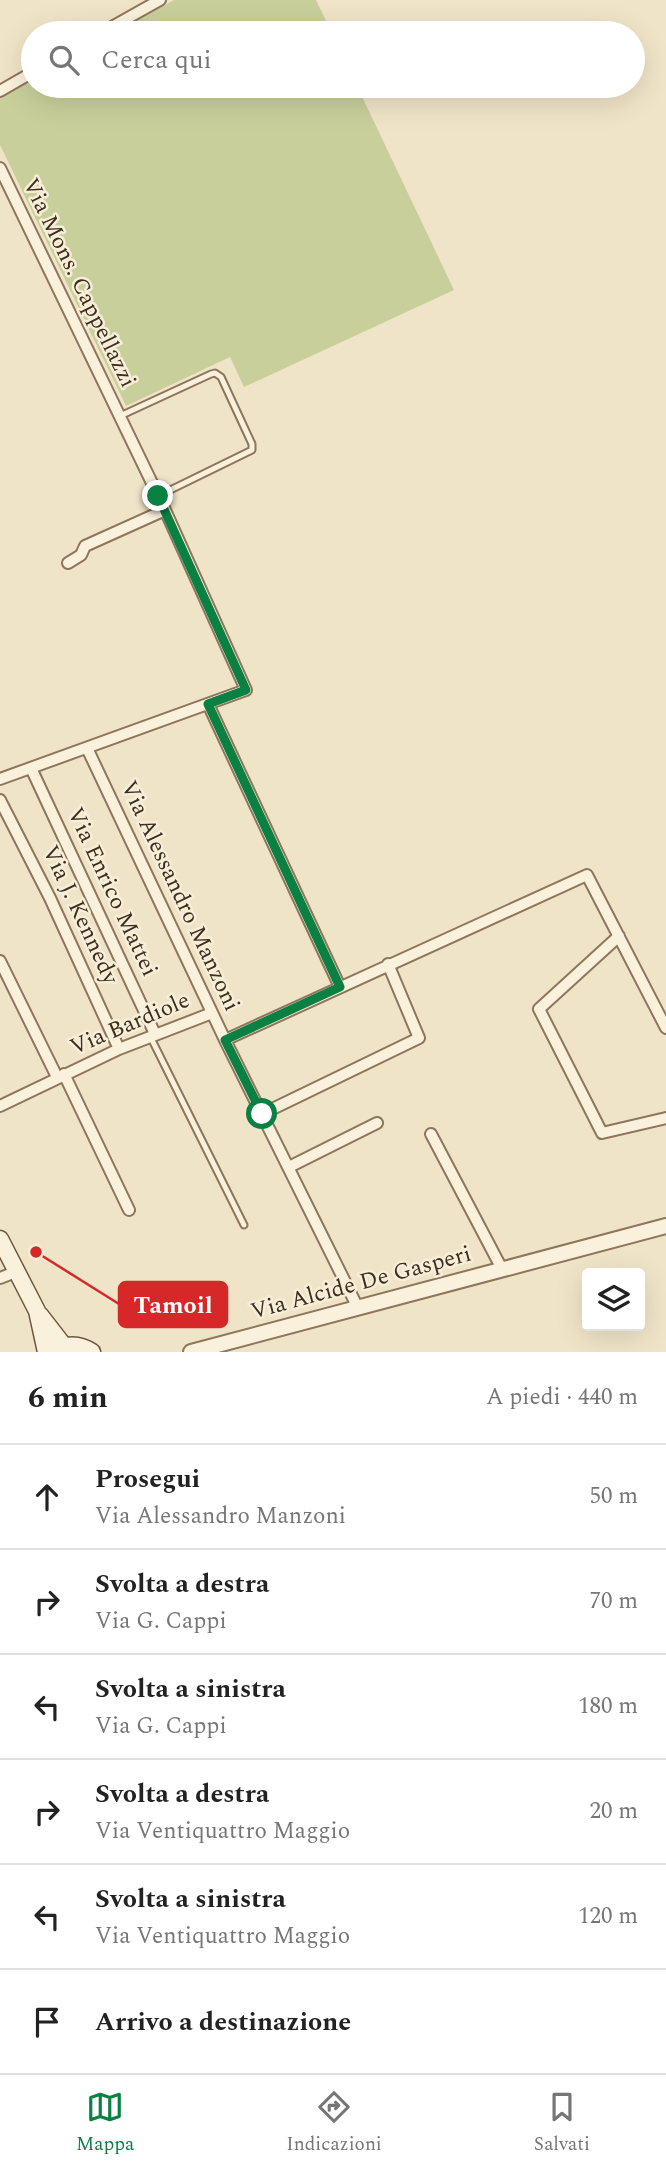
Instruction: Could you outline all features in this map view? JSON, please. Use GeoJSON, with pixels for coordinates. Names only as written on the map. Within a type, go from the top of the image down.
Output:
{"type":"FeatureCollection","features":[{"type":"Feature","properties":{"kind":"main road"},"geometry":{"type":"LineString","coordinates":[[0,1239],[58,1349],[74,1345],[92,1352]]}},
{"type":"Feature","properties":{"kind":"main road"},"geometry":{"type":"LineString","coordinates":[[37,1311],[46,1352]]}},
{"type":"Feature","properties":{"kind":"street"},"geometry":{"type":"LineString","coordinates":[[122,21],[160,0]]}},
{"type":"Feature","properties":{"kind":"street"},"geometry":{"type":"LineString","coordinates":[[0,91],[21,79]]}},
{"type":"Feature","properties":{"kind":"street","name":"Via Mons. Cappellazzi"},"geometry":{"type":"LineString","coordinates":[[0,168],[165,510],[246,690],[208,704]]}},
{"type":"Feature","properties":{"kind":"street"},"geometry":{"type":"LineString","coordinates":[[68,563],[81,555],[85,546],[165,510]]}},
{"type":"Feature","properties":{"kind":"street"},"geometry":{"type":"LineString","coordinates":[[0,779],[208,704],[340,987]]}},
{"type":"Feature","properties":{"kind":"street","name":"Via Alessandro Manzoni"},"geometry":{"type":"LineString","coordinates":[[87,748],[225,1040],[358,1308]]}},
{"type":"Feature","properties":{"kind":"street","name":"Via Enrico Mattei"},"geometry":{"type":"LineString","coordinates":[[32,768],[153,1035]]}},
{"type":"Feature","properties":{"kind":"street","name":"Via J. Kennedy"},"geometry":{"type":"LineString","coordinates":[[0,800],[50,898],[119,1049]]}},
{"type":"Feature","properties":{"kind":"street"},"geometry":{"type":"LineString","coordinates":[[225,1040],[587,875],[666,1028]]}},
{"type":"Feature","properties":{"kind":"street"},"geometry":{"type":"LineString","coordinates":[[620,936],[539,1009],[602,1133],[666,1118]]}},
{"type":"Feature","properties":{"kind":"street"},"geometry":{"type":"LineString","coordinates":[[0,961],[61,1076]]}},
{"type":"Feature","properties":{"kind":"street"},"geometry":{"type":"LineString","coordinates":[[262,1114],[419,1038],[388,964]]}},
{"type":"Feature","properties":{"kind":"street","name":"Via Bardiole"},"geometry":{"type":"LineString","coordinates":[[0,1106],[119,1049],[212,1013]]}},
{"type":"Feature","properties":{"kind":"street","name":"Via Bardiole"},"geometry":{"type":"LineString","coordinates":[[61,1076],[129,1210]]}},
{"type":"Feature","properties":{"kind":"street"},"geometry":{"type":"LineString","coordinates":[[289,1167],[377,1124]]}},
{"type":"Feature","properties":{"kind":"street","name":"Via Alcide De Gasperi"},"geometry":{"type":"LineString","coordinates":[[431,1134],[502,1269]]}},
{"type":"Feature","properties":{"kind":"street","name":"Via Alcide De Gasperi"},"geometry":{"type":"LineString","coordinates":[[191,1352],[666,1226]]}},
{"type":"Feature","properties":{"kind":"street"},"geometry":{"type":"LineString","coordinates":[[0,1278],[18,1271]]}},
{"type":"Feature","properties":{"kind":"lane"},"geometry":{"type":"LineString","coordinates":[[120,416],[215,373],[220,377],[252,444],[252,450],[158,496]]}},
{"type":"Feature","properties":{"kind":"lane"},"geometry":{"type":"LineString","coordinates":[[153,1035],[244,1225]]}},
{"type":"Feature","properties":{"kind":"green space"},"geometry":{"type":"Polygon","coordinates":[[[174,0],[316,0],[326,21],[136,21],[174,0]]]}},
{"type":"Feature","properties":{"kind":"green space"},"geometry":{"type":"Polygon","coordinates":[[[21,87],[21,98],[363,98],[454,290],[244,387],[230,357],[126,406],[0,145],[0,98],[21,87]]]}},
{"type":"Feature","properties":{"kind":"place","name":"Tamoil"},"geometry":{"type":"Point","coordinates":[36,1252]}},
{"type":"Feature","properties":{"kind":"route"},"geometry":{"type":"LineString","coordinates":[[158,496],[246,690],[208,704],[340,987],[225,1040],[262,1114]]}}]}
